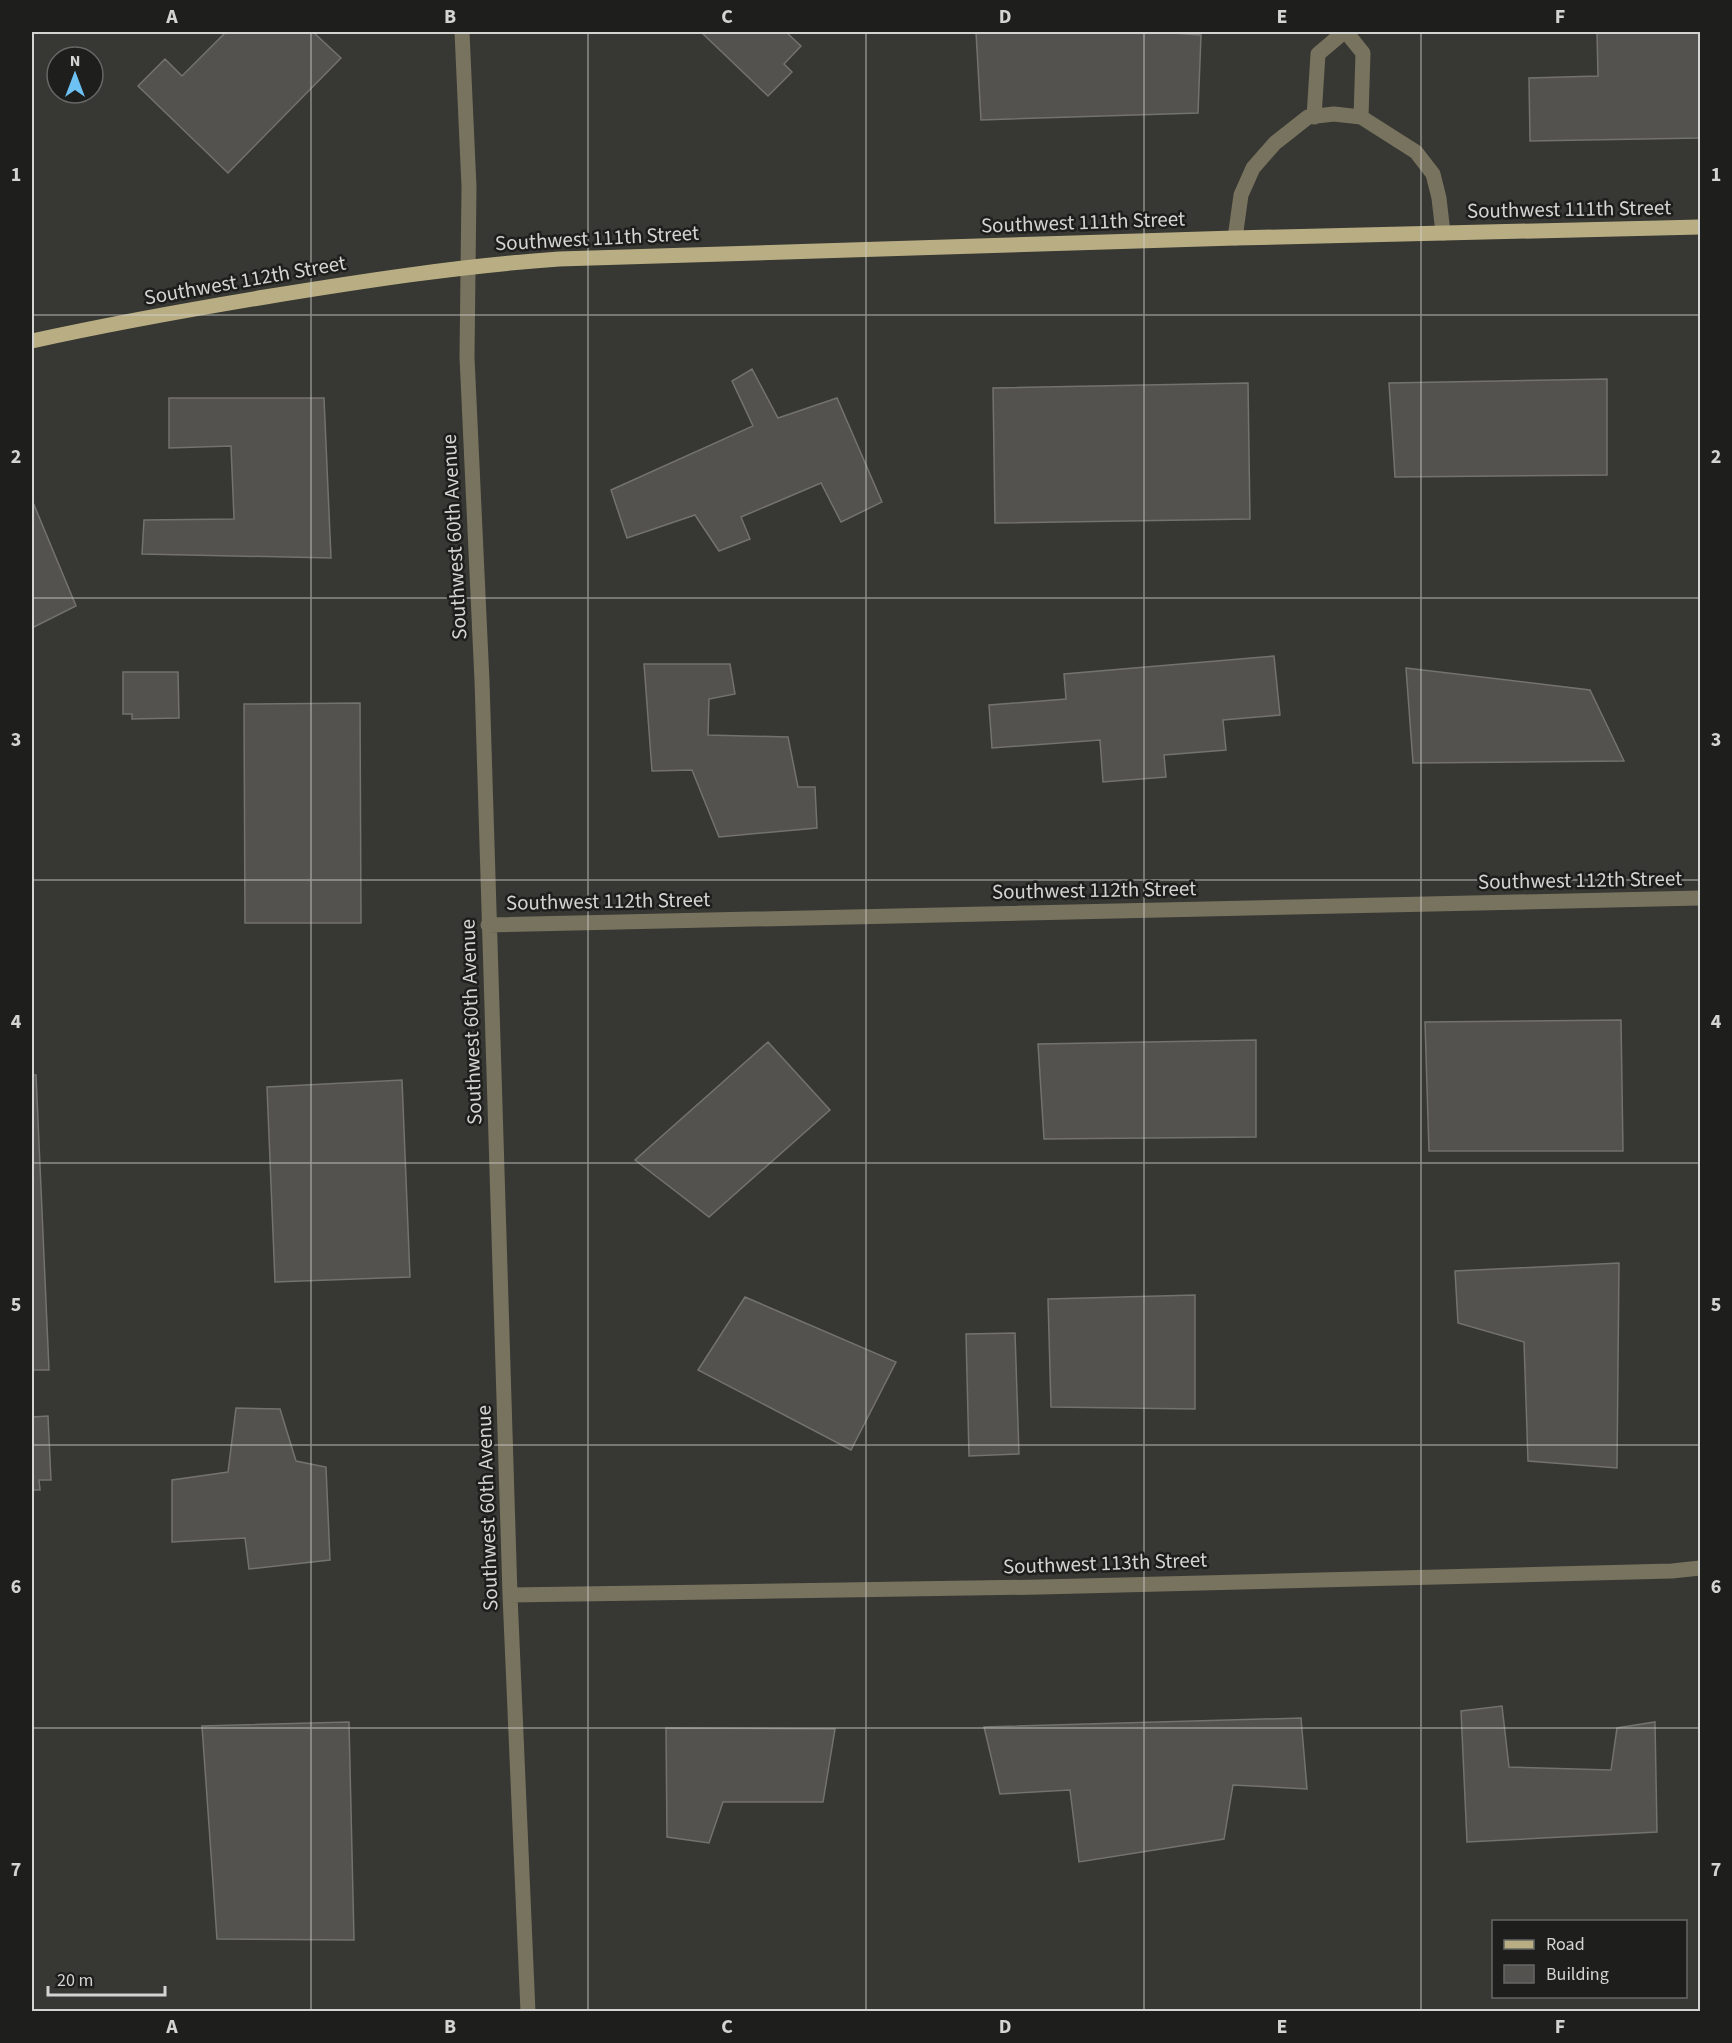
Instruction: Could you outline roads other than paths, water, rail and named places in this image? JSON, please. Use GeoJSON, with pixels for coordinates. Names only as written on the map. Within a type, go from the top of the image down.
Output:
{"type":"FeatureCollection","features":[{"type":"Feature","properties":{"kind":"main road","name":"Southwest 111th Street"},"geometry":{"type":"LineString","coordinates":[[467,267],[559,259],[694,254],[1701,227]]}},
{"type":"Feature","properties":{"kind":"main road","name":"Southwest 112th Street"},"geometry":{"type":"LineString","coordinates":[[32,341],[171,313],[376,279],[467,267]]}},
{"type":"Feature","properties":{"kind":"street","name":"Southwest 60th Avenue"},"geometry":{"type":"LineString","coordinates":[[462,32],[469,187],[467,357],[482,681],[510,1595],[528,2012]]}},
{"type":"Feature","properties":{"kind":"street"},"geometry":{"type":"LineString","coordinates":[[1314,117],[1318,54],[1345,32],[1363,54],[1361,117]]}},
{"type":"Feature","properties":{"kind":"street"},"geometry":{"type":"LineString","coordinates":[[1235,238],[1241,195],[1253,168],[1275,143],[1308,117],[1334,114],[1361,117],[1416,152],[1433,174],[1443,233]]}},
{"type":"Feature","properties":{"kind":"street","name":"Southwest 112th Street"},"geometry":{"type":"LineString","coordinates":[[488,925],[1701,898]]}},
{"type":"Feature","properties":{"kind":"street","name":"Southwest 113th Street"},"geometry":{"type":"LineString","coordinates":[[510,1595],[1041,1587],[1672,1571],[1701,1568]]}}]}
